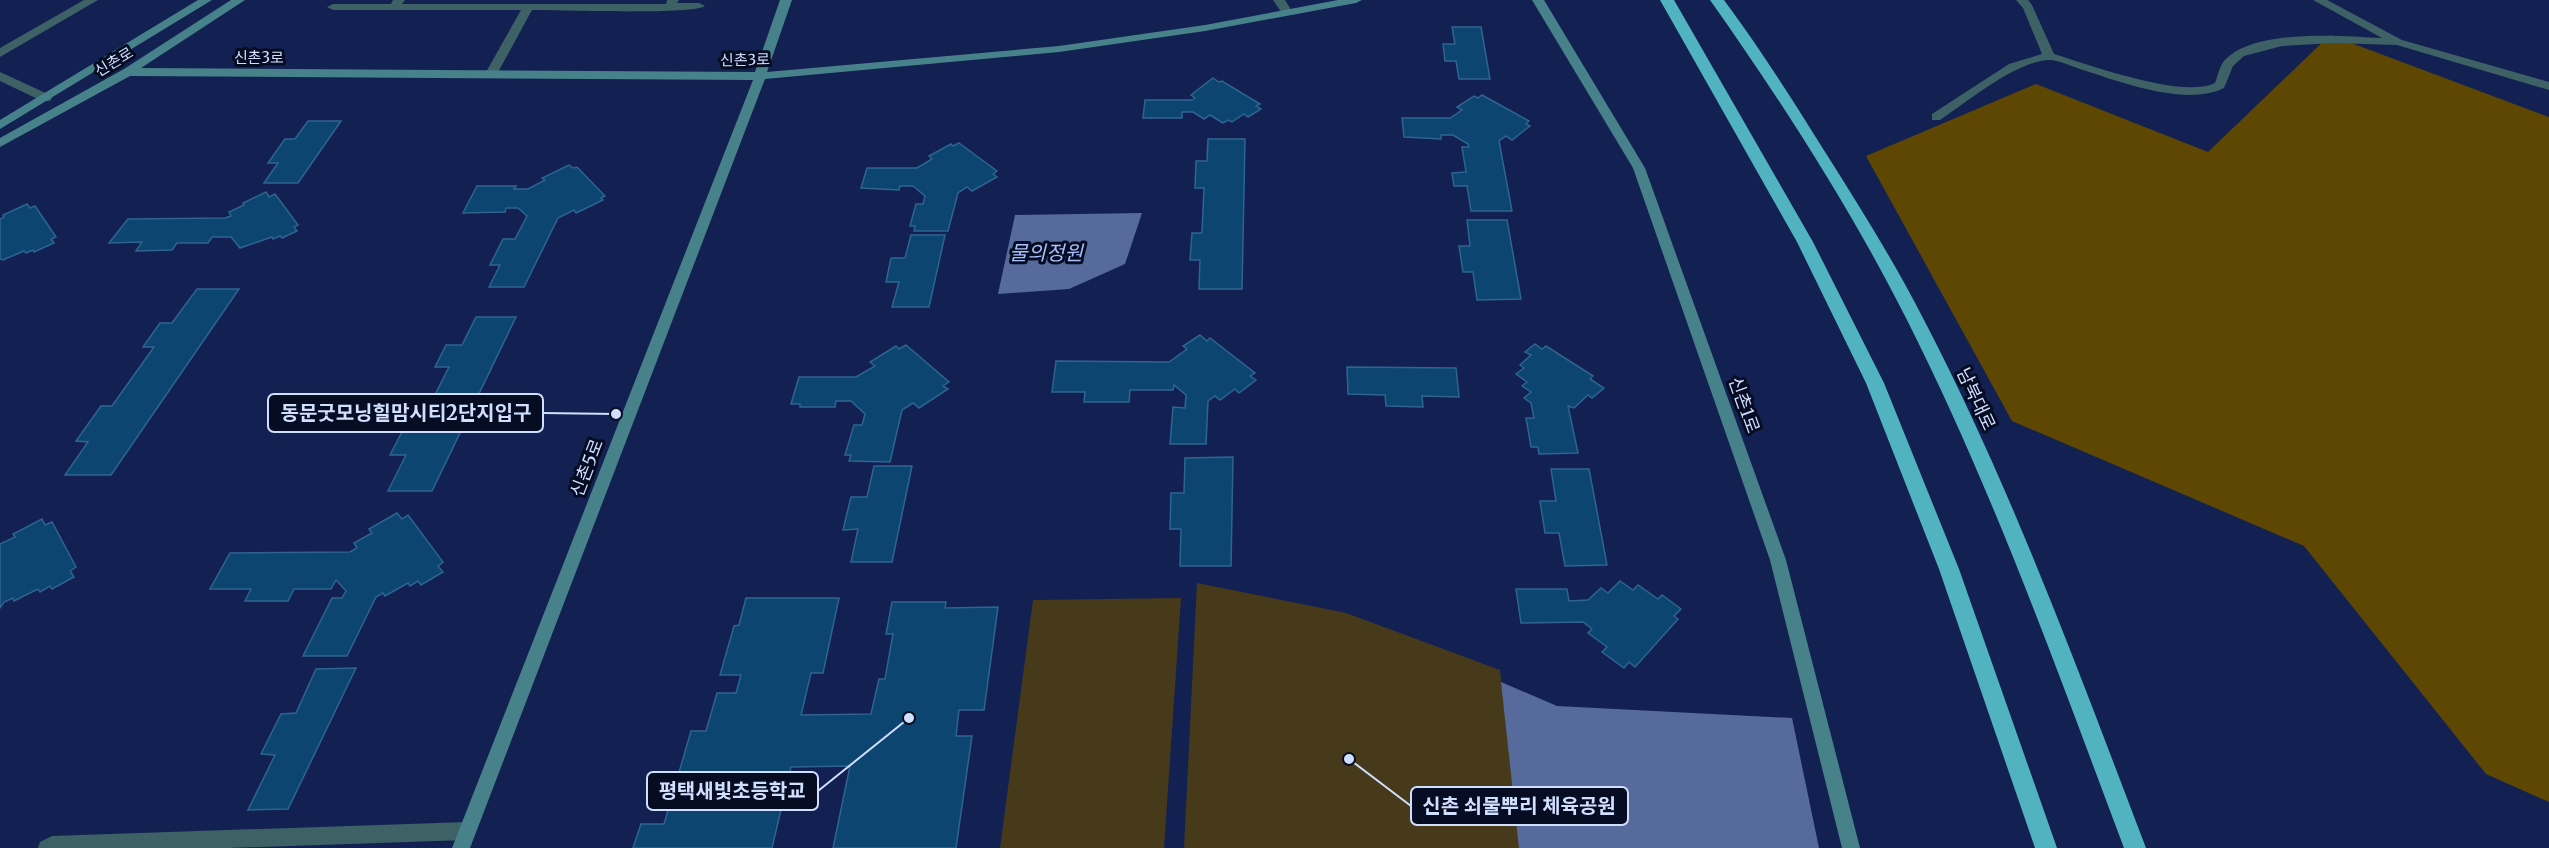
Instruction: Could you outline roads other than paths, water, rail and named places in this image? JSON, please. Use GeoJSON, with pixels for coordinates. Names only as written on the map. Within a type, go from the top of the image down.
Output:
{"type":"FeatureCollection","features":[{"type":"Feature","properties":{"kind":"highway"},"geometry":{"type":"LineString","coordinates":[[1667,0],[1805,242],[1875,383],[1949,569],[2046,848]]}},
{"type":"Feature","properties":{"kind":"highway","name":"남북대로"},"geometry":{"type":"LineString","coordinates":[[1717,0],[1753,47],[1859,219],[1928,343],[1995,491],[2090,727],[2135,848]]}},
{"type":"Feature","properties":{"kind":"street"},"geometry":{"type":"LineString","coordinates":[[0,53],[92,0]]}},
{"type":"Feature","properties":{"kind":"street","name":"신촌로"},"geometry":{"type":"LineString","coordinates":[[0,125],[206,0]]}},
{"type":"Feature","properties":{"kind":"street","name":"신촌로"},"geometry":{"type":"LineString","coordinates":[[0,143],[128,72],[239,0]]}},
{"type":"Feature","properties":{"kind":"street","name":"신촌5로"},"geometry":{"type":"LineString","coordinates":[[464,839],[760,76],[786,0]]}},
{"type":"Feature","properties":{"kind":"street"},"geometry":{"type":"LineString","coordinates":[[1279,0],[1287,13]]}},
{"type":"Feature","properties":{"kind":"street","name":"신촌3로"},"geometry":{"type":"LineString","coordinates":[[128,72],[760,76],[1059,49],[1205,28],[1356,0]]}},
{"type":"Feature","properties":{"kind":"street","name":"신촌1로"},"geometry":{"type":"LineString","coordinates":[[1538,0],[1639,168],[1778,560],[1851,848]]}},
{"type":"Feature","properties":{"kind":"street"},"geometry":{"type":"LineString","coordinates":[[2022,0],[2028,7],[2049,56]]}},
{"type":"Feature","properties":{"kind":"street"},"geometry":{"type":"LineString","coordinates":[[2319,0],[2398,42],[2549,86]]}},
{"type":"Feature","properties":{"kind":"street"},"geometry":{"type":"LineString","coordinates":[[333,7],[396,3],[528,8],[671,3],[699,6]]}},
{"type":"Feature","properties":{"kind":"street"},"geometry":{"type":"LineString","coordinates":[[491,74],[528,8]]}},
{"type":"Feature","properties":{"kind":"street"},"geometry":{"type":"LineString","coordinates":[[1936,117],[2013,67],[2049,56],[2138,83],[2190,91],[2208,91],[2220,86],[2229,62],[2255,46],[2289,40],[2398,42]]}},
{"type":"Feature","properties":{"kind":"street"},"geometry":{"type":"LineString","coordinates":[[0,76],[46,98]]}},
{"type":"Feature","properties":{"kind":"street"},"geometry":{"type":"LineString","coordinates":[[46,848],[52,845],[464,839]]}},
{"type":"Feature","properties":{"kind":"water","name":"물의정원"},"geometry":{"type":"Polygon","coordinates":[[[1142,213],[1125,264],[1069,289],[998,294],[1015,215],[1142,213]]]}},
{"type":"Feature","properties":{"kind":"water"},"geometry":{"type":"Polygon","coordinates":[[[1501,682],[1557,706],[1792,718],[1819,848],[1519,848],[1501,682]]]}},
{"type":"Feature","properties":{"kind":"place","name":"동문굿모닝힐맘시티2단지입구"},"geometry":{"type":"Point","coordinates":[616,414]}},
{"type":"Feature","properties":{"kind":"place","name":"평택새빛초등학교"},"geometry":{"type":"Point","coordinates":[909,718]}},
{"type":"Feature","properties":{"kind":"place","name":"신촌 쇠물뿌리 체육공원"},"geometry":{"type":"Point","coordinates":[1349,759]}}]}
